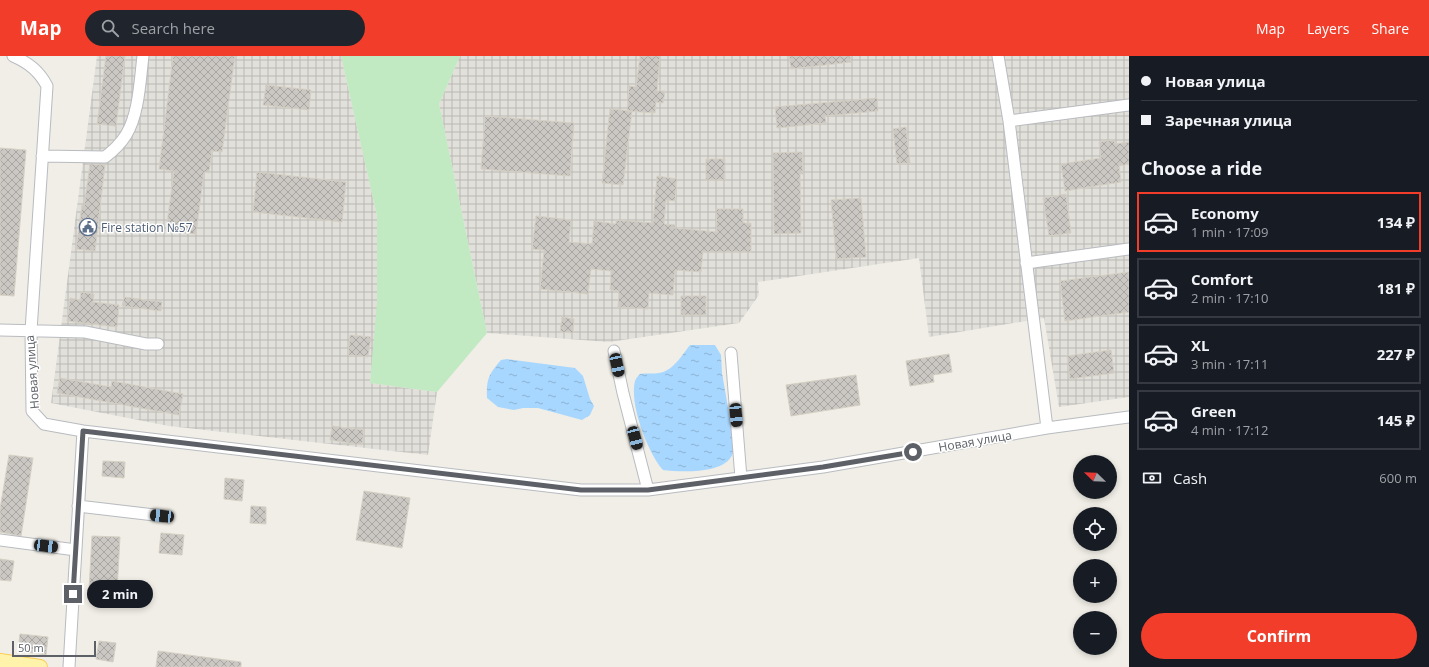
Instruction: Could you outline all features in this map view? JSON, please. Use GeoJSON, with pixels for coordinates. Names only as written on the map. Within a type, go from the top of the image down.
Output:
{"type":"FeatureCollection","features":[{"type":"Feature","properties":{"kind":"main road"},"geometry":{"type":"LineString","coordinates":[[0,661],[40,667]]}},
{"type":"Feature","properties":{"kind":"street"},"geometry":{"type":"LineString","coordinates":[[13,56],[25,61],[35,69],[43,77],[47,86],[31,331],[85,332],[146,344],[158,344]]}},
{"type":"Feature","properties":{"kind":"street"},"geometry":{"type":"LineString","coordinates":[[42,156],[105,157],[114,150],[126,134],[132,122],[136,107],[143,56]]}},
{"type":"Feature","properties":{"kind":"street"},"geometry":{"type":"LineString","coordinates":[[998,56],[1009,121],[1047,428]]}},
{"type":"Feature","properties":{"kind":"street"},"geometry":{"type":"LineString","coordinates":[[1009,121],[1129,105]]}},
{"type":"Feature","properties":{"kind":"street"},"geometry":{"type":"LineString","coordinates":[[1026,263],[1129,249]]}},
{"type":"Feature","properties":{"kind":"street","name":"Новая улица"},"geometry":{"type":"LineString","coordinates":[[0,330],[31,331],[32,411],[44,424],[83,431],[581,490],[648,490],[741,478],[823,467],[1047,428],[1129,417]]}},
{"type":"Feature","properties":{"kind":"street"},"geometry":{"type":"LineString","coordinates":[[614,350],[623,393],[648,490]]}},
{"type":"Feature","properties":{"kind":"street"},"geometry":{"type":"LineString","coordinates":[[731,353],[741,478]]}},
{"type":"Feature","properties":{"kind":"street"},"geometry":{"type":"LineString","coordinates":[[69,667],[83,431]]}},
{"type":"Feature","properties":{"kind":"street"},"geometry":{"type":"LineString","coordinates":[[78,506],[162,516]]}},
{"type":"Feature","properties":{"kind":"street"},"geometry":{"type":"LineString","coordinates":[[0,540],[76,550]]}},
{"type":"Feature","properties":{"kind":"shaded area"},"geometry":{"type":"Polygon","coordinates":[[[97,56],[341,56],[377,216],[377,316],[370,383],[437,392],[428,455],[169,426],[51,403],[97,56]]]}},
{"type":"Feature","properties":{"kind":"shaded area"},"geometry":{"type":"Polygon","coordinates":[[[460,56],[1129,56],[1129,397],[1059,407],[1044,318],[929,337],[919,258],[758,282],[759,295],[739,323],[609,342],[487,333],[439,104],[460,56]]]}},
{"type":"Feature","properties":{"kind":"green space"},"geometry":{"type":"Polygon","coordinates":[[[341,56],[460,56],[439,104],[487,333],[437,392],[370,383],[377,303],[377,216],[341,56]]]}},
{"type":"Feature","properties":{"kind":"water"},"geometry":{"type":"Polygon","coordinates":[[[690,345],[715,345],[721,355],[722,373],[735,448],[733,454],[726,463],[710,469],[700,471],[663,470],[651,452],[641,428],[635,402],[635,381],[640,374],[659,373],[669,369],[677,362],[690,345]]]}},
{"type":"Feature","properties":{"kind":"water"},"geometry":{"type":"Polygon","coordinates":[[[507,359],[575,368],[583,376],[590,399],[594,406],[590,415],[582,420],[538,408],[523,408],[514,410],[498,407],[487,398],[487,386],[491,373],[501,360],[507,359]]]}},
{"type":"Feature","properties":{"kind":"building"},"geometry":{"type":"Polygon","coordinates":[[[106,56],[125,56],[116,126],[97,124],[106,56]]]}},
{"type":"Feature","properties":{"kind":"building"},"geometry":{"type":"Polygon","coordinates":[[[173,56],[235,56],[222,152],[212,151],[209,173],[204,172],[196,234],[166,231],[174,171],[159,169],[173,56]]]}},
{"type":"Feature","properties":{"kind":"building"},"geometry":{"type":"Polygon","coordinates":[[[640,56],[660,56],[657,91],[665,91],[663,103],[656,102],[655,113],[627,111],[629,86],[636,87],[640,56]]]}},
{"type":"Feature","properties":{"kind":"building"},"geometry":{"type":"Polygon","coordinates":[[[789,56],[850,56],[851,62],[791,69],[789,56]]]}},
{"type":"Feature","properties":{"kind":"building"},"geometry":{"type":"Polygon","coordinates":[[[266,85],[311,90],[309,110],[263,105],[266,85]]]}},
{"type":"Feature","properties":{"kind":"building"},"geometry":{"type":"Polygon","coordinates":[[[877,98],[878,111],[825,116],[826,123],[777,128],[775,107],[877,98]]]}},
{"type":"Feature","properties":{"kind":"building"},"geometry":{"type":"Polygon","coordinates":[[[610,109],[632,111],[623,185],[602,183],[610,109]]]}},
{"type":"Feature","properties":{"kind":"building"},"geometry":{"type":"Polygon","coordinates":[[[485,116],[574,123],[570,176],[481,169],[485,116]]]}},
{"type":"Feature","properties":{"kind":"building"},"geometry":{"type":"Polygon","coordinates":[[[906,127],[910,163],[897,164],[893,129],[906,127]]]}},
{"type":"Feature","properties":{"kind":"building"},"geometry":{"type":"Polygon","coordinates":[[[1114,140],[1115,144],[1129,142],[1129,164],[1119,166],[1121,182],[1065,191],[1061,164],[1101,158],[1099,142],[1114,140]]]}},
{"type":"Feature","properties":{"kind":"building"},"geometry":{"type":"Polygon","coordinates":[[[0,148],[26,150],[14,296],[0,295],[0,148]]]}},
{"type":"Feature","properties":{"kind":"building"},"geometry":{"type":"Polygon","coordinates":[[[802,152],[803,174],[800,174],[801,233],[774,234],[773,153],[802,152]]]}},
{"type":"Feature","properties":{"kind":"building"},"geometry":{"type":"Polygon","coordinates":[[[706,159],[725,159],[725,180],[706,180],[706,159]]]}},
{"type":"Feature","properties":{"kind":"building","name":"Fire station №57"},"geometry":{"type":"Polygon","coordinates":[[[90,164],[105,165],[95,251],[76,249],[82,205],[84,206],[90,164]]]}},
{"type":"Feature","properties":{"kind":"building"},"geometry":{"type":"Polygon","coordinates":[[[257,172],[346,182],[342,222],[253,212],[257,172]]]}},
{"type":"Feature","properties":{"kind":"building"},"geometry":{"type":"Polygon","coordinates":[[[657,176],[677,179],[675,201],[666,200],[664,224],[675,225],[675,228],[717,232],[716,209],[743,209],[743,223],[751,223],[751,252],[703,252],[701,272],[675,270],[673,295],[649,293],[648,309],[618,307],[619,291],[610,290],[611,271],[591,269],[588,294],[540,289],[544,250],[532,249],[536,216],[571,220],[569,242],[592,244],[594,221],[616,224],[616,220],[653,223],[657,176]]]}},
{"type":"Feature","properties":{"kind":"building"},"geometry":{"type":"Polygon","coordinates":[[[1066,194],[1071,233],[1049,236],[1043,198],[1066,194]]]}},
{"type":"Feature","properties":{"kind":"building"},"geometry":{"type":"Polygon","coordinates":[[[861,198],[866,257],[836,259],[831,200],[861,198]]]}},
{"type":"Feature","properties":{"kind":"building"},"geometry":{"type":"Polygon","coordinates":[[[1129,272],[1129,312],[1065,321],[1060,281],[1129,272]]]}},
{"type":"Feature","properties":{"kind":"building"},"geometry":{"type":"Polygon","coordinates":[[[81,292],[94,294],[93,302],[119,305],[117,327],[67,321],[70,298],[80,300],[81,292]]]}},
{"type":"Feature","properties":{"kind":"building"},"geometry":{"type":"Polygon","coordinates":[[[681,296],[706,296],[706,315],[681,315],[681,296]]]}},
{"type":"Feature","properties":{"kind":"building"},"geometry":{"type":"Polygon","coordinates":[[[124,297],[162,302],[161,311],[122,306],[124,297]]]}},
{"type":"Feature","properties":{"kind":"building"},"geometry":{"type":"Polygon","coordinates":[[[562,317],[574,319],[573,333],[560,332],[562,317]]]}},
{"type":"Feature","properties":{"kind":"building"},"geometry":{"type":"Polygon","coordinates":[[[350,335],[371,337],[368,357],[348,355],[350,335]]]}},
{"type":"Feature","properties":{"kind":"building"},"geometry":{"type":"Polygon","coordinates":[[[1111,350],[1114,373],[1070,379],[1067,356],[1111,350]]]}},
{"type":"Feature","properties":{"kind":"building"},"geometry":{"type":"Polygon","coordinates":[[[949,354],[952,372],[933,375],[934,382],[910,386],[906,361],[949,354]]]}},
{"type":"Feature","properties":{"kind":"building"},"geometry":{"type":"Polygon","coordinates":[[[856,375],[860,405],[791,416],[786,385],[856,375]]]}},
{"type":"Feature","properties":{"kind":"building"},"geometry":{"type":"Polygon","coordinates":[[[60,378],[111,387],[112,381],[183,394],[179,415],[57,393],[60,378]]]}},
{"type":"Feature","properties":{"kind":"building"},"geometry":{"type":"Polygon","coordinates":[[[332,426],[364,430],[362,445],[330,440],[332,426]]]}},
{"type":"Feature","properties":{"kind":"building"},"geometry":{"type":"Polygon","coordinates":[[[9,455],[33,458],[21,536],[0,532],[0,509],[9,455]]]}},
{"type":"Feature","properties":{"kind":"building"},"geometry":{"type":"Polygon","coordinates":[[[103,461],[125,462],[124,478],[102,476],[103,461]]]}},
{"type":"Feature","properties":{"kind":"building"},"geometry":{"type":"Polygon","coordinates":[[[225,478],[244,480],[242,501],[224,499],[225,478]]]}},
{"type":"Feature","properties":{"kind":"building"},"geometry":{"type":"Polygon","coordinates":[[[364,491],[410,498],[402,548],[356,540],[364,491]]]}},
{"type":"Feature","properties":{"kind":"building"},"geometry":{"type":"Polygon","coordinates":[[[251,506],[266,507],[266,524],[250,523],[251,506]]]}},
{"type":"Feature","properties":{"kind":"building"},"geometry":{"type":"Polygon","coordinates":[[[161,533],[184,535],[182,555],[159,553],[161,533]]]}},
{"type":"Feature","properties":{"kind":"building"},"geometry":{"type":"Polygon","coordinates":[[[92,536],[120,537],[117,591],[89,590],[92,536]]]}},
{"type":"Feature","properties":{"kind":"building"},"geometry":{"type":"Polygon","coordinates":[[[0,559],[14,561],[11,581],[0,580],[0,559]]]}},
{"type":"Feature","properties":{"kind":"building"},"geometry":{"type":"Polygon","coordinates":[[[20,634],[48,637],[46,655],[18,651],[20,634]]]}},
{"type":"Feature","properties":{"kind":"building"},"geometry":{"type":"Polygon","coordinates":[[[99,641],[116,643],[113,662],[96,659],[99,641]]]}},
{"type":"Feature","properties":{"kind":"building"},"geometry":{"type":"Polygon","coordinates":[[[158,651],[241,662],[241,667],[156,667],[158,651]]]}},
{"type":"Feature","properties":{"kind":"place","name":"Fire station №57"},"geometry":{"type":"Point","coordinates":[88,227]}},
{"type":"Feature","properties":{"kind":"route"},"geometry":{"type":"LineString","coordinates":[[73,594],[83,431],[581,490],[648,490],[823,467],[913,452]]}}]}
